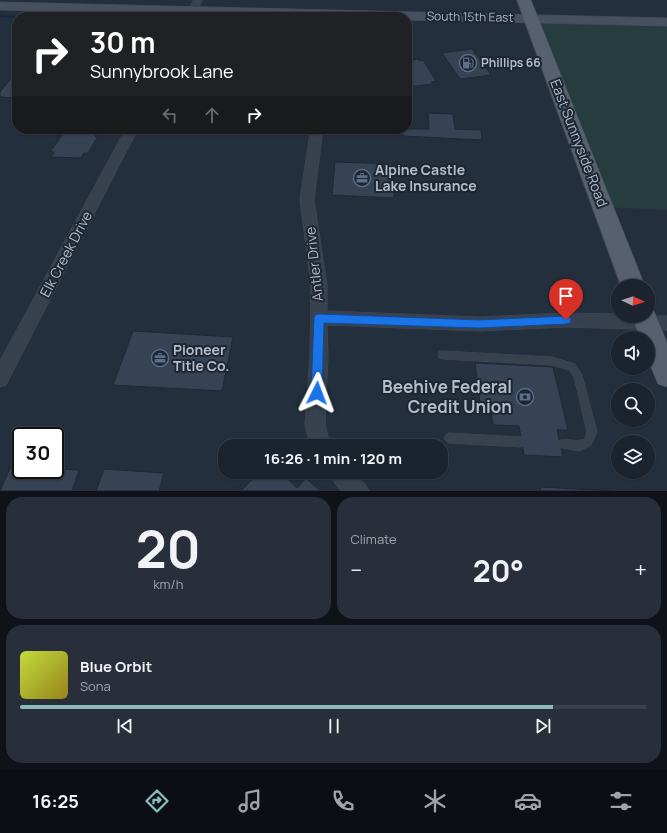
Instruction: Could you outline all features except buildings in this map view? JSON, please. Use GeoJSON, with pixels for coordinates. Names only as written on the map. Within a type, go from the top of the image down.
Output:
{"type":"FeatureCollection","features":[{"type":"Feature","properties":{"kind":"main road","name":"East Sunnyside Road"},"geometry":{"type":"LineString","coordinates":[[524,0],[630,279]]}},
{"type":"Feature","properties":{"kind":"main road","name":"South 15th East"},"geometry":{"type":"LineString","coordinates":[[0,6],[306,12]]}},
{"type":"Feature","properties":{"kind":"main road","name":"South 15th East"},"geometry":{"type":"LineString","coordinates":[[412,15],[667,22]]}},
{"type":"Feature","properties":{"kind":"main road"},"geometry":{"type":"LineString","coordinates":[[654,323],[667,375]]}},
{"type":"Feature","properties":{"kind":"street","name":"Elk Creek Drive"},"geometry":{"type":"LineString","coordinates":[[0,379],[129,134]]}},
{"type":"Feature","properties":{"kind":"street","name":"Antler Drive"},"geometry":{"type":"LineString","coordinates":[[316,134],[307,200],[319,286],[315,424],[318,439]]}},
{"type":"Feature","properties":{"kind":"street"},"geometry":{"type":"LineString","coordinates":[[319,318],[479,324],[566,320],[611,321]]}},
{"type":"Feature","properties":{"kind":"street"},"geometry":{"type":"LineString","coordinates":[[344,479],[358,491]]}},
{"type":"Feature","properties":{"kind":"lane"},"geometry":{"type":"LineString","coordinates":[[442,355],[552,361],[572,367],[578,375],[592,432],[588,442],[579,446],[561,444]]}},
{"type":"Feature","properties":{"kind":"lane"},"geometry":{"type":"LineString","coordinates":[[449,438],[522,442]]}},
{"type":"Feature","properties":{"kind":"green space"},"geometry":{"type":"Polygon","coordinates":[[[531,19],[667,22],[667,210],[603,207],[531,19]]]}},
{"type":"Feature","properties":{"kind":"waterway"},"geometry":{"type":"LineString","coordinates":[[0,16],[12,17]]}},
{"type":"Feature","properties":{"kind":"place","name":"Phillips 66"},"geometry":{"type":"Point","coordinates":[468,63]}},
{"type":"Feature","properties":{"kind":"place","name":"Alpine Castle Lake Insurance"},"geometry":{"type":"Point","coordinates":[362,178]}},
{"type":"Feature","properties":{"kind":"place","name":"Pioneer Title Co."},"geometry":{"type":"Point","coordinates":[160,358]}},
{"type":"Feature","properties":{"kind":"place","name":"Beehive Federal Credit Union"},"geometry":{"type":"Point","coordinates":[525,397]}},
{"type":"Feature","properties":{"kind":"route"},"geometry":{"type":"LineString","coordinates":[[317,393],[319,318],[479,324],[566,320]]}}]}
